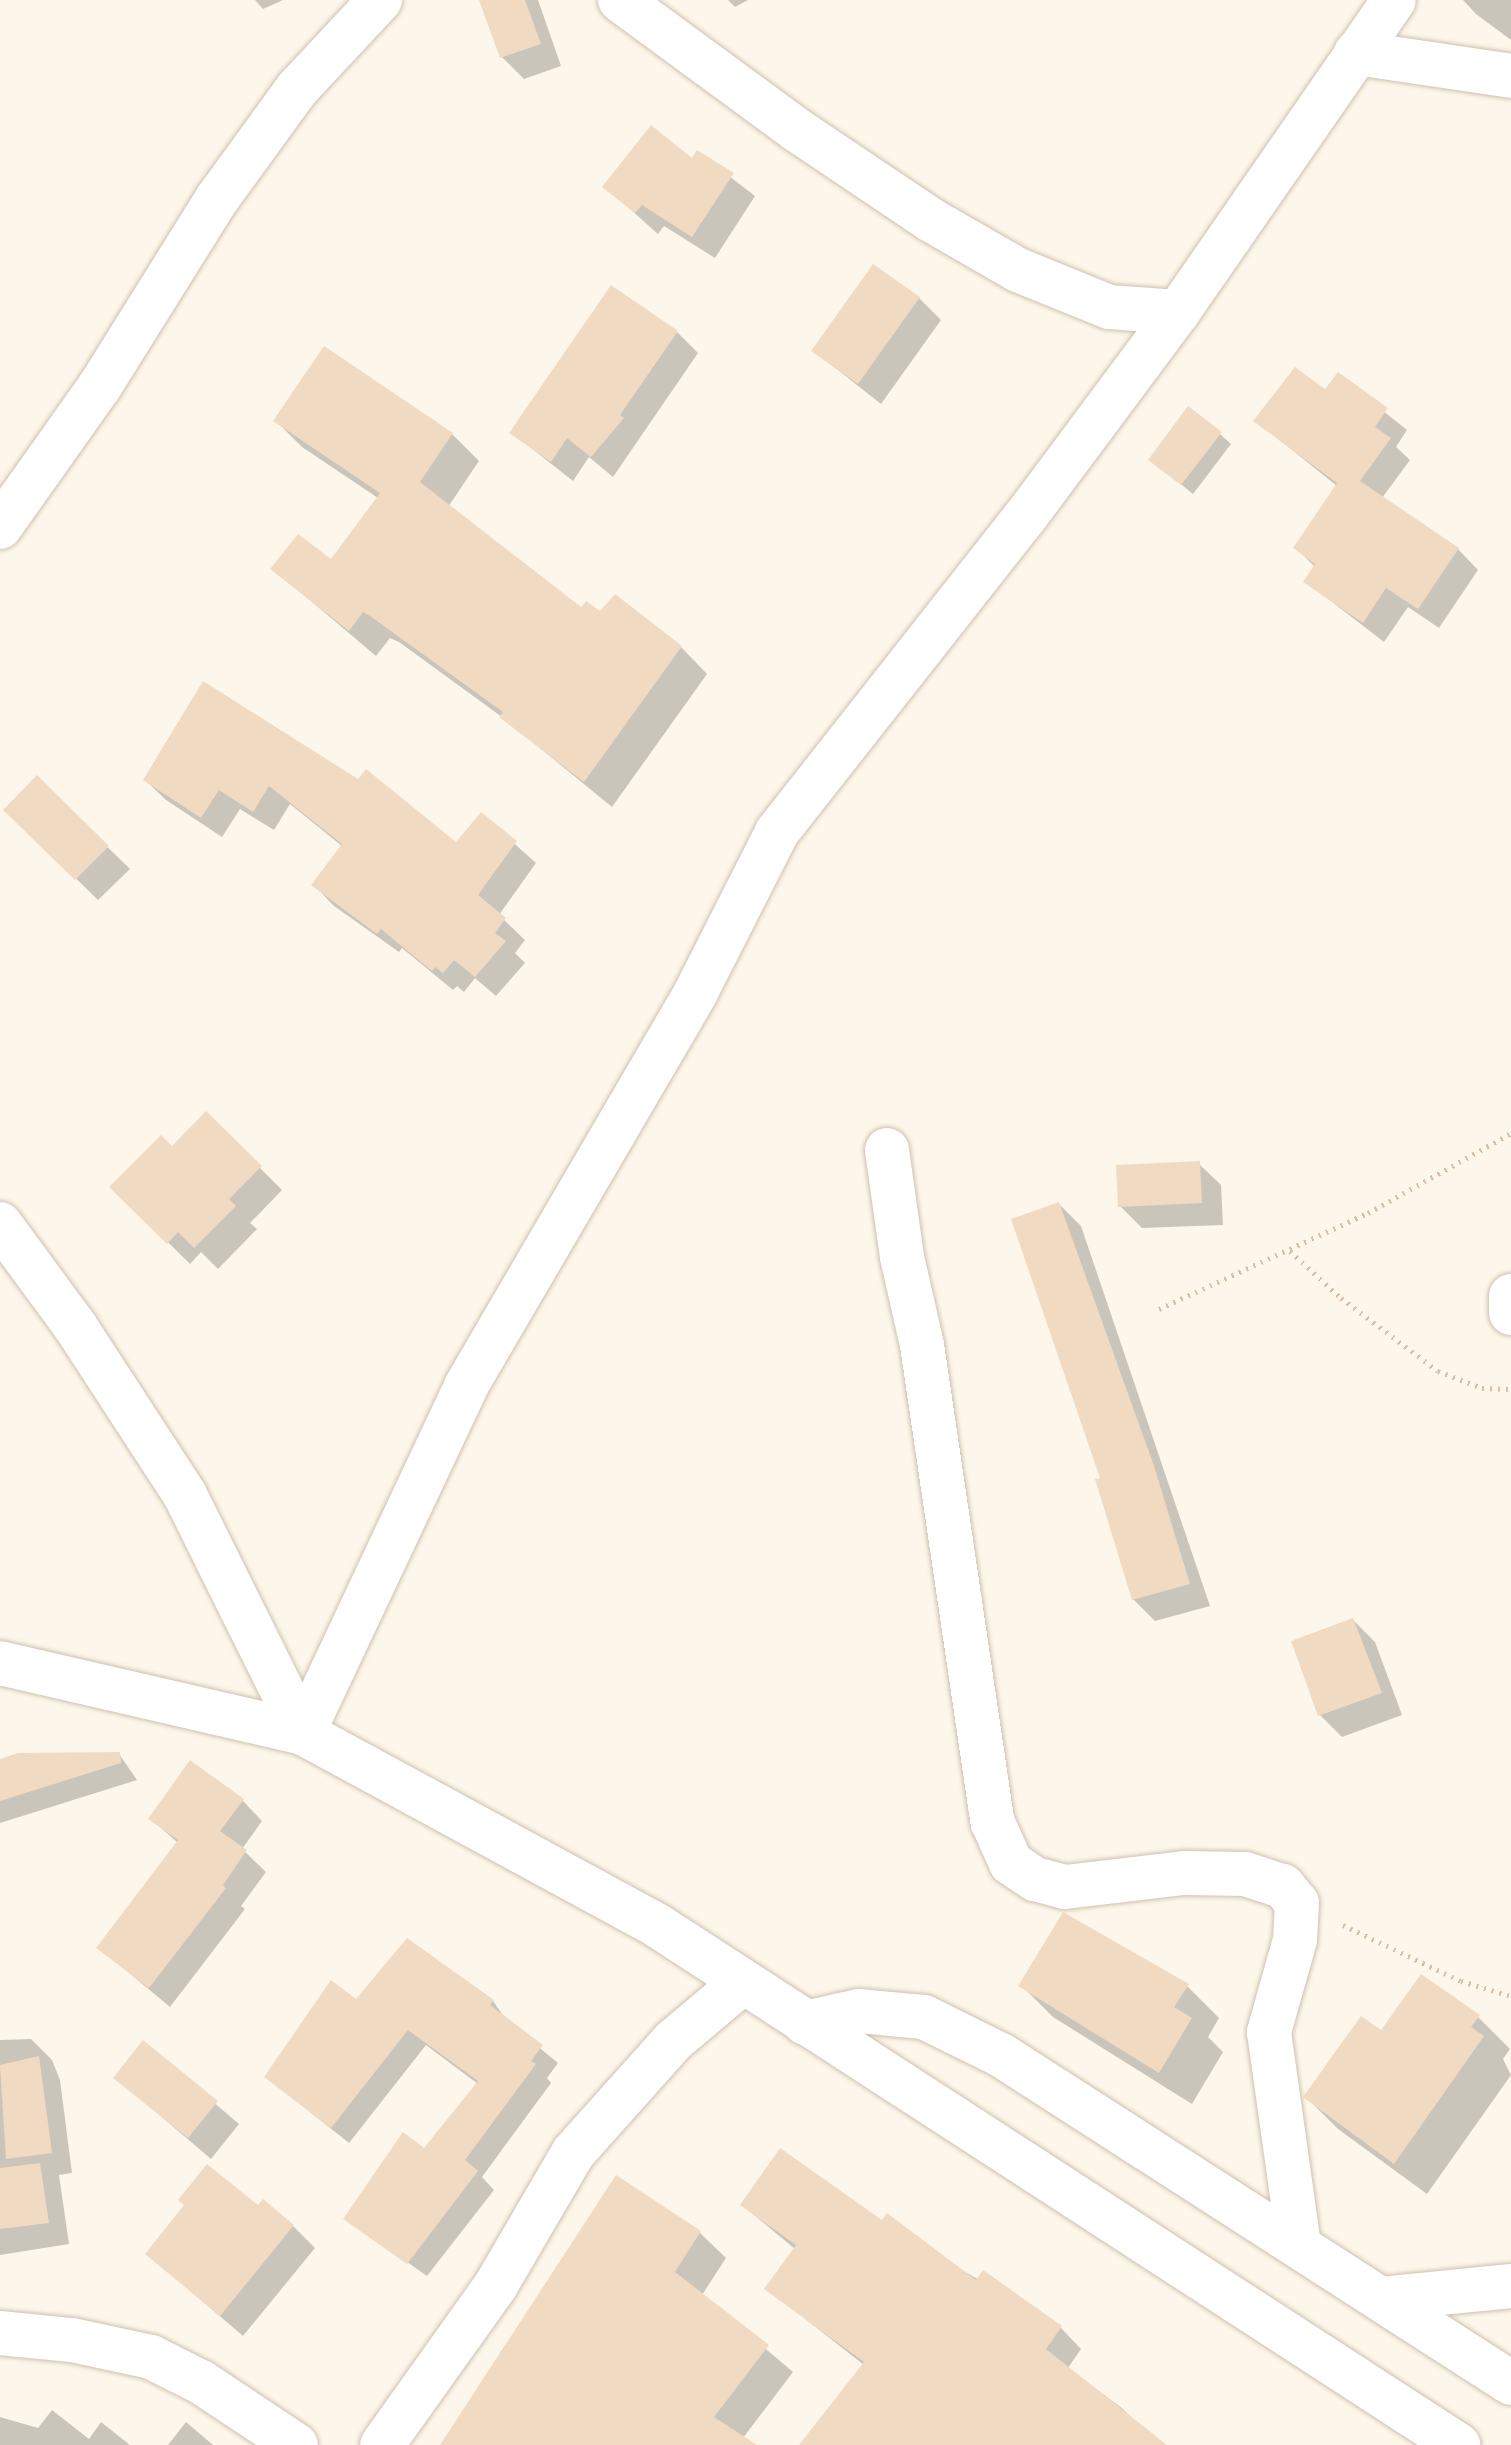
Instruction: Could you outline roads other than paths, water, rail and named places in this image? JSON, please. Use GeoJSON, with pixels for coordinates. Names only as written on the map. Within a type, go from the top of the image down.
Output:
{"type":"FeatureCollection","features":[{"type":"Feature","properties":{"kind":"street"},"geometry":{"type":"LineString","coordinates":[[0,527],[100,386],[234,174],[297,89],[380,0]]}},
{"type":"Feature","properties":{"kind":"street"},"geometry":{"type":"LineString","coordinates":[[620,0],[797,130],[931,220],[1018,270],[1109,307],[1178,312]]}},
{"type":"Feature","properties":{"kind":"street"},"geometry":{"type":"LineString","coordinates":[[303,1733],[466,1386],[696,992],[777,832],[1017,528],[1178,312],[1392,1]]}},
{"type":"Feature","properties":{"kind":"street"},"geometry":{"type":"LineString","coordinates":[[1356,53],[1511,76]]}},
{"type":"Feature","properties":{"kind":"street"},"geometry":{"type":"LineString","coordinates":[[887,1150],[902,1257],[925,1359],[993,1823],[1011,1863],[1035,1879],[1065,1887],[1184,1873],[1245,1874],[1283,1886],[1297,1903],[1295,1940],[1269,2032],[1299,2245]]}},
{"type":"Feature","properties":{"kind":"street"},"geometry":{"type":"LineString","coordinates":[[0,1224],[75,1326],[185,1495],[303,1733]]}},
{"type":"Feature","properties":{"kind":"street"},"geometry":{"type":"LineString","coordinates":[[1511,1296],[1511,1313]]}},
{"type":"Feature","properties":{"kind":"street"},"geometry":{"type":"LineString","coordinates":[[0,1663],[303,1733],[658,1926],[1458,2445]]}},
{"type":"Feature","properties":{"kind":"street"},"geometry":{"type":"LineString","coordinates":[[382,2445],[496,2285],[573,2153],[673,2041],[743,1982]]}},
{"type":"Feature","properties":{"kind":"street"},"geometry":{"type":"LineString","coordinates":[[805,2023],[859,2011],[924,2017],[1001,2055],[1511,2383]]}},
{"type":"Feature","properties":{"kind":"street"},"geometry":{"type":"LineString","coordinates":[[1381,2299],[1511,2286]]}},
{"type":"Feature","properties":{"kind":"street"},"geometry":{"type":"LineString","coordinates":[[0,2333],[72,2340],[151,2357],[201,2382],[296,2445]]}}]}
